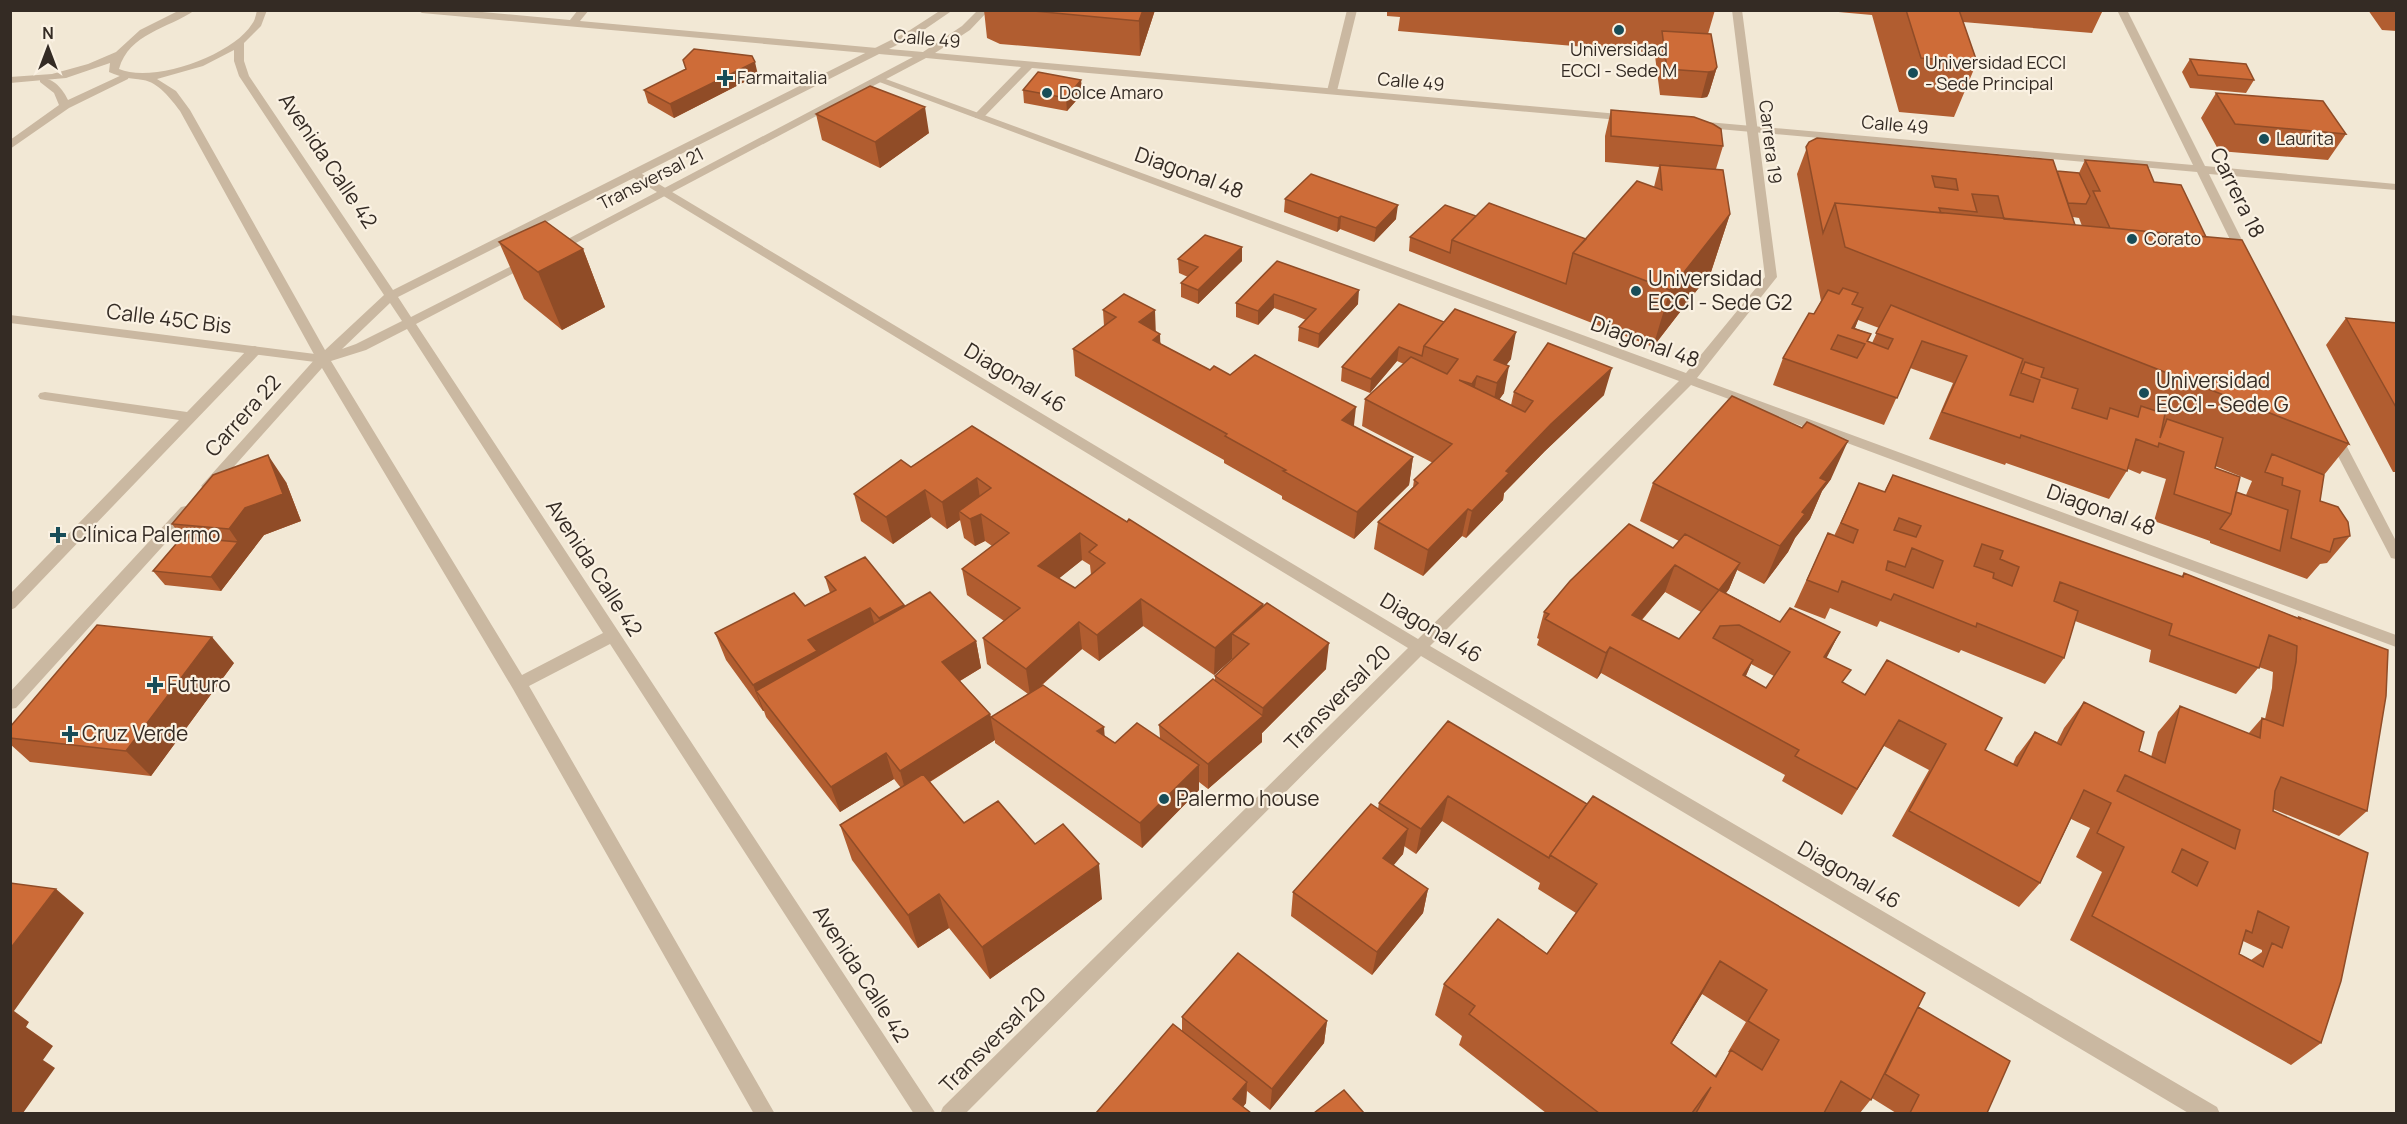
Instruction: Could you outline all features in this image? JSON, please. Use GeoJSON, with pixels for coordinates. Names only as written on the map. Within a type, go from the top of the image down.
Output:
{"type":"FeatureCollection","features":[{"type":"Feature","properties":{"kind":"street"},"geometry":{"type":"LineString","coordinates":[[10,80],[44,80],[93,67],[118,55],[148,30],[190,10]]}},
{"type":"Feature","properties":{"kind":"street"},"geometry":{"type":"LineString","coordinates":[[10,146],[65,106],[124,77],[149,78],[167,75],[200,63],[239,41],[257,24],[262,16],[262,10]]}},
{"type":"Feature","properties":{"kind":"street","name":"Calle 49"},"geometry":{"type":"LineString","coordinates":[[422,10],[1646,120]]}},
{"type":"Feature","properties":{"kind":"street"},"geometry":{"type":"LineString","coordinates":[[572,24],[584,10]]}},
{"type":"Feature","properties":{"kind":"street","name":"Transversal 21"},"geometry":{"type":"LineString","coordinates":[[390,296],[924,27],[948,10]]}},
{"type":"Feature","properties":{"kind":"street","name":"Transversal 21"},"geometry":{"type":"LineString","coordinates":[[323,358],[361,346],[409,323],[665,193],[925,55],[966,28],[984,10]]}},
{"type":"Feature","properties":{"kind":"street"},"geometry":{"type":"LineString","coordinates":[[1332,92],[1352,10]]}},
{"type":"Feature","properties":{"kind":"street","name":"Carrera 19"},"geometry":{"type":"LineString","coordinates":[[1737,10],[1771,277]]}},
{"type":"Feature","properties":{"kind":"street","name":"Carrera 18"},"geometry":{"type":"LineString","coordinates":[[2122,10],[2250,267]]}},
{"type":"Feature","properties":{"kind":"street","name":"Avenida Calle 42"},"geometry":{"type":"LineString","coordinates":[[239,41],[239,62],[244,76],[409,323],[926,1113]]}},
{"type":"Feature","properties":{"kind":"street"},"geometry":{"type":"LineString","coordinates":[[118,55],[113,70],[124,77]]}},
{"type":"Feature","properties":{"kind":"street"},"geometry":{"type":"LineString","coordinates":[[979,116],[1030,64]]}},
{"type":"Feature","properties":{"kind":"street"},"geometry":{"type":"LineString","coordinates":[[149,78],[171,93],[185,110],[323,358],[519,684],[765,1113]]}},
{"type":"Feature","properties":{"kind":"street"},"geometry":{"type":"LineString","coordinates":[[44,80],[59,91],[65,106]]}},
{"type":"Feature","properties":{"kind":"street","name":"Diagonal 48"},"geometry":{"type":"LineString","coordinates":[[879,80],[2397,641]]}},
{"type":"Feature","properties":{"kind":"street","name":"Calle 49"},"geometry":{"type":"LineString","coordinates":[[1681,123],[2397,187]]}},
{"type":"Feature","properties":{"kind":"street","name":"Diagonal 46"},"geometry":{"type":"LineString","coordinates":[[633,173],[1516,706],[2210,1113]]}},
{"type":"Feature","properties":{"kind":"street","name":"Transversal 20"},"geometry":{"type":"LineString","coordinates":[[950,1113],[1421,648],[1689,379],[1771,277]]}},
{"type":"Feature","properties":{"kind":"street","name":"Carrera 22"},"geometry":{"type":"LineString","coordinates":[[10,703],[323,358],[390,296]]}},
{"type":"Feature","properties":{"kind":"street","name":"Calle 45C Bis"},"geometry":{"type":"LineString","coordinates":[[10,319],[323,358]]}},
{"type":"Feature","properties":{"kind":"street"},"geometry":{"type":"LineString","coordinates":[[10,604],[255,350]]}},
{"type":"Feature","properties":{"kind":"street"},"geometry":{"type":"LineString","coordinates":[[45,396],[191,417]]}},
{"type":"Feature","properties":{"kind":"street"},"geometry":{"type":"LineString","coordinates":[[2327,421],[2397,554]]}},
{"type":"Feature","properties":{"kind":"street"},"geometry":{"type":"LineString","coordinates":[[519,684],[612,636]]}},
{"type":"Feature","properties":{"kind":"building"},"geometry":{"type":"Polygon","coordinates":[[[1023,10],[1143,10],[1139,21],[1023,10]]]}},
{"type":"Feature","properties":{"kind":"building"},"geometry":{"type":"Polygon","coordinates":[[[1906,10],[1959,10],[1977,62],[1921,58],[1906,10]]]}},
{"type":"Feature","properties":{"kind":"building"},"geometry":{"type":"Polygon","coordinates":[[[1662,31],[1711,34],[1717,67],[1714,71],[1708,72],[1667,69],[1662,31]]]}},
{"type":"Feature","properties":{"kind":"building"},"geometry":{"type":"Polygon","coordinates":[[[694,49],[752,56],[755,62],[670,104],[644,90],[686,69],[683,60],[694,49]]]}},
{"type":"Feature","properties":{"kind":"building"},"geometry":{"type":"Polygon","coordinates":[[[2190,59],[2246,64],[2254,80],[2198,75],[2190,59]]]}},
{"type":"Feature","properties":{"kind":"building"},"geometry":{"type":"Polygon","coordinates":[[[1038,72],[1081,80],[1066,98],[1023,90],[1038,72]]]}},
{"type":"Feature","properties":{"kind":"building"},"geometry":{"type":"Polygon","coordinates":[[[870,86],[925,107],[875,142],[816,114],[870,86]]]}},
{"type":"Feature","properties":{"kind":"building"},"geometry":{"type":"Polygon","coordinates":[[[2216,93],[2323,101],[2346,134],[2235,124],[2216,93]]]}},
{"type":"Feature","properties":{"kind":"building"},"geometry":{"type":"Polygon","coordinates":[[[1611,110],[1694,117],[1721,129],[1723,146],[1611,136],[1611,110]]]}},
{"type":"Feature","properties":{"kind":"building"},"geometry":{"type":"Polygon","coordinates":[[[1817,138],[2053,160],[2075,225],[2004,219],[1998,196],[1972,194],[1977,212],[1939,208],[1941,213],[1835,203],[1823,233],[1806,147],[1809,142],[1817,138]],[[1932,176],[1935,187],[1958,190],[1956,179],[1932,176]]]}},
{"type":"Feature","properties":{"kind":"building"},"geometry":{"type":"Polygon","coordinates":[[[2085,160],[2147,165],[2154,182],[2181,185],[2206,237],[2110,228],[2093,191],[2100,191],[2085,160]]]}},
{"type":"Feature","properties":{"kind":"building"},"geometry":{"type":"Polygon","coordinates":[[[1660,165],[1723,170],[1730,214],[1670,290],[1573,253],[1637,181],[1662,190],[1660,165]]]}},
{"type":"Feature","properties":{"kind":"building"},"geometry":{"type":"Polygon","coordinates":[[[2057,171],[2079,173],[2090,196],[2086,204],[2068,203],[2057,171]]]}},
{"type":"Feature","properties":{"kind":"building"},"geometry":{"type":"Polygon","coordinates":[[[1311,174],[1398,205],[1376,228],[1341,216],[1338,218],[1285,199],[1311,174]]]}},
{"type":"Feature","properties":{"kind":"building"},"geometry":{"type":"Polygon","coordinates":[[[1489,203],[1586,239],[1573,253],[1566,284],[1452,240],[1489,203]]]}},
{"type":"Feature","properties":{"kind":"building"},"geometry":{"type":"Polygon","coordinates":[[[1835,203],[2242,240],[2349,444],[1845,247],[1835,203]]]}},
{"type":"Feature","properties":{"kind":"building"},"geometry":{"type":"Polygon","coordinates":[[[1445,205],[1476,216],[1452,240],[1450,253],[1410,237],[1445,205]]]}},
{"type":"Feature","properties":{"kind":"building"},"geometry":{"type":"Polygon","coordinates":[[[545,221],[583,249],[538,272],[499,242],[545,221]]]}},
{"type":"Feature","properties":{"kind":"building"},"geometry":{"type":"Polygon","coordinates":[[[1205,235],[1242,247],[1198,290],[1181,283],[1198,267],[1178,259],[1205,235]]]}},
{"type":"Feature","properties":{"kind":"building"},"geometry":{"type":"Polygon","coordinates":[[[1277,261],[1359,290],[1319,334],[1299,327],[1316,309],[1274,294],[1258,311],[1236,303],[1277,261]]]}},
{"type":"Feature","properties":{"kind":"building"},"geometry":{"type":"Polygon","coordinates":[[[1843,288],[1858,293],[1852,304],[1863,308],[1852,328],[1871,334],[1867,341],[1888,349],[1893,339],[1876,333],[1891,305],[2023,359],[2010,395],[2033,402],[2040,380],[2021,373],[2025,362],[2044,368],[2041,377],[2078,389],[2072,408],[2107,419],[2110,408],[2138,417],[2141,406],[2165,414],[2160,438],[2167,419],[2223,438],[2215,468],[2240,477],[2231,514],[2174,494],[2184,452],[2159,443],[2158,447],[2136,439],[2127,471],[2021,435],[2020,438],[1942,412],[1967,356],[1922,341],[1897,398],[1783,358],[1809,313],[1814,314],[1828,290],[1839,294],[1843,288]],[[1838,335],[1831,349],[1857,358],[1865,344],[1838,335]]]}},
{"type":"Feature","properties":{"kind":"building"},"geometry":{"type":"Polygon","coordinates":[[[1124,294],[1155,310],[1139,322],[1160,334],[1153,340],[1210,370],[1214,366],[1230,375],[1255,355],[1356,407],[1342,420],[1413,457],[1357,512],[1283,471],[1286,470],[1225,436],[1227,434],[1073,349],[1116,317],[1103,310],[1124,294]]]}},
{"type":"Feature","properties":{"kind":"building"},"geometry":{"type":"Polygon","coordinates":[[[1399,304],[1444,322],[1424,346],[1422,356],[1399,347],[1371,379],[1342,367],[1399,304]]]}},
{"type":"Feature","properties":{"kind":"building"},"geometry":{"type":"Polygon","coordinates":[[[1455,309],[1516,332],[1494,360],[1509,366],[1497,383],[1477,376],[1472,384],[1459,380],[1525,412],[1533,401],[1514,392],[1548,343],[1612,368],[1551,424],[1506,471],[1509,473],[1472,511],[1468,509],[1428,550],[1378,522],[1418,483],[1414,480],[1452,444],[1365,399],[1411,357],[1447,374],[1458,359],[1424,346],[1455,309]]]}},
{"type":"Feature","properties":{"kind":"building"},"geometry":{"type":"Polygon","coordinates":[[[2346,318],[2397,323],[2397,409],[2346,318]]]}},
{"type":"Feature","properties":{"kind":"building"},"geometry":{"type":"Polygon","coordinates":[[[1732,396],[1802,428],[1807,422],[1848,441],[1820,478],[1827,481],[1802,512],[1805,514],[1780,546],[1653,483],[1732,396]]]}},
{"type":"Feature","properties":{"kind":"building"},"geometry":{"type":"Polygon","coordinates":[[[972,426],[1127,522],[1129,519],[1263,604],[1215,648],[1141,599],[1097,635],[1079,622],[1026,669],[983,638],[1020,608],[962,569],[1009,533],[981,514],[970,519],[959,511],[991,488],[977,478],[942,502],[925,490],[886,517],[854,494],[901,460],[911,467],[972,426]],[[1080,533],[1038,566],[1075,588],[1105,563],[1089,552],[1097,545],[1080,533]]]}},
{"type":"Feature","properties":{"kind":"building"},"geometry":{"type":"Polygon","coordinates":[[[2272,454],[2324,475],[2320,501],[2338,507],[2348,522],[2350,536],[2334,539],[2330,552],[2291,538],[2300,491],[2282,485],[2283,478],[2265,472],[2272,454]]]}},
{"type":"Feature","properties":{"kind":"building"},"geometry":{"type":"Polygon","coordinates":[[[268,455],[283,494],[245,508],[229,529],[172,524],[213,475],[268,455]]]}},
{"type":"Feature","properties":{"kind":"building"},"geometry":{"type":"Polygon","coordinates":[[[1893,475],[2183,577],[2184,573],[2300,619],[2299,617],[2388,650],[2386,696],[2367,811],[2281,777],[2275,791],[2273,811],[2368,853],[2341,981],[2321,1043],[2092,916],[2124,847],[2097,833],[2111,803],[2084,790],[2040,883],[1909,811],[1946,744],[1899,720],[1857,789],[1795,756],[1799,750],[1610,647],[1606,653],[1545,619],[1549,614],[1544,612],[1570,581],[1629,524],[1673,548],[1685,534],[1740,563],[1719,590],[1780,622],[1790,608],[1840,632],[1824,657],[1851,670],[1842,682],[1865,695],[1887,660],[2002,718],[1985,750],[2017,766],[2035,732],[2061,745],[2084,702],[2144,732],[2139,751],[2165,763],[2180,706],[2260,738],[2262,718],[2283,726],[2297,646],[2269,635],[2259,668],[2169,635],[2172,624],[2060,582],[2054,601],[2078,611],[2064,658],[1977,623],[1976,627],[1894,594],[1891,600],[1842,581],[1838,592],[1807,580],[1828,533],[1853,543],[1858,530],[1841,523],[1859,483],[1885,492],[1893,475]],[[1899,518],[1894,530],[1916,537],[1921,526],[1899,518]],[[1982,544],[1974,566],[1994,573],[1993,578],[2012,586],[2019,567],[2000,559],[2003,551],[1982,544]],[[1912,548],[1905,567],[1888,561],[1886,570],[1933,588],[1943,561],[1912,548]],[[1675,565],[1632,615],[1679,639],[1719,590],[1675,565]],[[1739,625],[1720,626],[1713,638],[1753,660],[1743,675],[1766,688],[1790,652],[1739,625]],[[2125,775],[2117,791],[2235,849],[2240,830],[2125,775]],[[2182,849],[2172,872],[2197,886],[2208,862],[2182,849]],[[2258,911],[2252,933],[2246,930],[2239,954],[2263,967],[2272,943],[2282,948],[2289,927],[2258,911]]]}},
{"type":"Feature","properties":{"kind":"building"},"geometry":{"type":"Polygon","coordinates":[[[2236,492],[2288,510],[2280,551],[2220,529],[2231,514],[2236,492]]]}},
{"type":"Feature","properties":{"kind":"building"},"geometry":{"type":"Polygon","coordinates":[[[182,537],[238,542],[211,577],[153,571],[182,537]]]}},
{"type":"Feature","properties":{"kind":"building"},"geometry":{"type":"Polygon","coordinates":[[[865,557],[904,605],[879,618],[870,608],[808,640],[817,651],[753,685],[715,633],[794,593],[805,606],[836,590],[825,577],[865,557]]]}},
{"type":"Feature","properties":{"kind":"building"},"geometry":{"type":"Polygon","coordinates":[[[930,592],[976,641],[942,662],[990,714],[900,771],[886,753],[831,787],[756,691],[930,592]]]}},
{"type":"Feature","properties":{"kind":"building"},"geometry":{"type":"Polygon","coordinates":[[[1267,603],[1329,643],[1263,708],[1215,676],[1249,644],[1232,634],[1267,603]]]}},
{"type":"Feature","properties":{"kind":"building"},"geometry":{"type":"Polygon","coordinates":[[[97,625],[212,637],[126,751],[10,738],[10,727],[97,625]]]}},
{"type":"Feature","properties":{"kind":"building"},"geometry":{"type":"Polygon","coordinates":[[[1213,679],[1263,716],[1208,764],[1159,725],[1213,679]]]}},
{"type":"Feature","properties":{"kind":"building"},"geometry":{"type":"Polygon","coordinates":[[[1043,685],[1104,727],[1097,731],[1115,743],[1137,723],[1199,765],[1140,823],[991,717],[1043,685]]]}},
{"type":"Feature","properties":{"kind":"building"},"geometry":{"type":"Polygon","coordinates":[[[1448,721],[1587,804],[1549,858],[1448,796],[1421,829],[1379,803],[1448,721]]]}},
{"type":"Feature","properties":{"kind":"building"},"geometry":{"type":"Polygon","coordinates":[[[923,774],[964,823],[998,801],[1035,844],[1063,824],[1099,864],[982,947],[939,894],[908,915],[840,825],[923,774]]]}},
{"type":"Feature","properties":{"kind":"building"},"geometry":{"type":"Polygon","coordinates":[[[1593,796],[1925,993],[1871,1100],[1841,1081],[1824,1113],[1696,1113],[1711,1087],[1692,1113],[1599,1113],[1469,1014],[1475,1006],[1444,984],[1498,919],[1547,954],[1597,884],[1550,855],[1593,796]],[[1720,961],[1671,1043],[1716,1077],[1731,1050],[1762,1070],[1779,1040],[1748,1021],[1767,990],[1720,961]]]}},
{"type":"Feature","properties":{"kind":"building"},"geometry":{"type":"Polygon","coordinates":[[[1371,804],[1408,829],[1383,858],[1428,889],[1377,952],[1293,892],[1371,804]]]}},
{"type":"Feature","properties":{"kind":"building"},"geometry":{"type":"Polygon","coordinates":[[[10,883],[56,889],[10,949],[10,883]]]}},
{"type":"Feature","properties":{"kind":"building"},"geometry":{"type":"Polygon","coordinates":[[[1238,953],[1327,1021],[1272,1089],[1182,1017],[1238,953]]]}},
{"type":"Feature","properties":{"kind":"building"},"geometry":{"type":"Polygon","coordinates":[[[1918,1007],[2010,1061],[1987,1113],[1910,1113],[1919,1095],[1885,1074],[1918,1007]]]}},
{"type":"Feature","properties":{"kind":"building"},"geometry":{"type":"Polygon","coordinates":[[[1173,1024],[1247,1082],[1233,1099],[1251,1113],[1096,1113],[1173,1024]]]}},
{"type":"Feature","properties":{"kind":"building"},"geometry":{"type":"Polygon","coordinates":[[[1344,1090],[1364,1113],[1314,1113],[1344,1090]]]}},
{"type":"Feature","properties":{"kind":"place","name":"Universidad ECCI - Sede M"},"geometry":{"type":"Point","coordinates":[1619,30]}},
{"type":"Feature","properties":{"kind":"place","name":"Universidad ECCI - Sede Principal"},"geometry":{"type":"Point","coordinates":[1913,73]}},
{"type":"Feature","properties":{"kind":"place","name":"Farmaitalia"},"geometry":{"type":"Point","coordinates":[725,78]}},
{"type":"Feature","properties":{"kind":"place","name":"Dolce Amaro"},"geometry":{"type":"Point","coordinates":[1047,93]}},
{"type":"Feature","properties":{"kind":"place","name":"Laurita"},"geometry":{"type":"Point","coordinates":[2264,139]}},
{"type":"Feature","properties":{"kind":"place","name":"Corato"},"geometry":{"type":"Point","coordinates":[2132,239]}},
{"type":"Feature","properties":{"kind":"place","name":"Universidad ECCI - Sede G2"},"geometry":{"type":"Point","coordinates":[1636,291]}},
{"type":"Feature","properties":{"kind":"place","name":"Universidad ECCI - Sede G"},"geometry":{"type":"Point","coordinates":[2144,393]}},
{"type":"Feature","properties":{"kind":"place","name":"Clínica Palermo"},"geometry":{"type":"Point","coordinates":[58,535]}},
{"type":"Feature","properties":{"kind":"place","name":"Futuro"},"geometry":{"type":"Point","coordinates":[155,685]}},
{"type":"Feature","properties":{"kind":"place","name":"Cruz Verde"},"geometry":{"type":"Point","coordinates":[70,734]}},
{"type":"Feature","properties":{"kind":"place","name":"Palermo house"},"geometry":{"type":"Point","coordinates":[1164,799]}}]}
